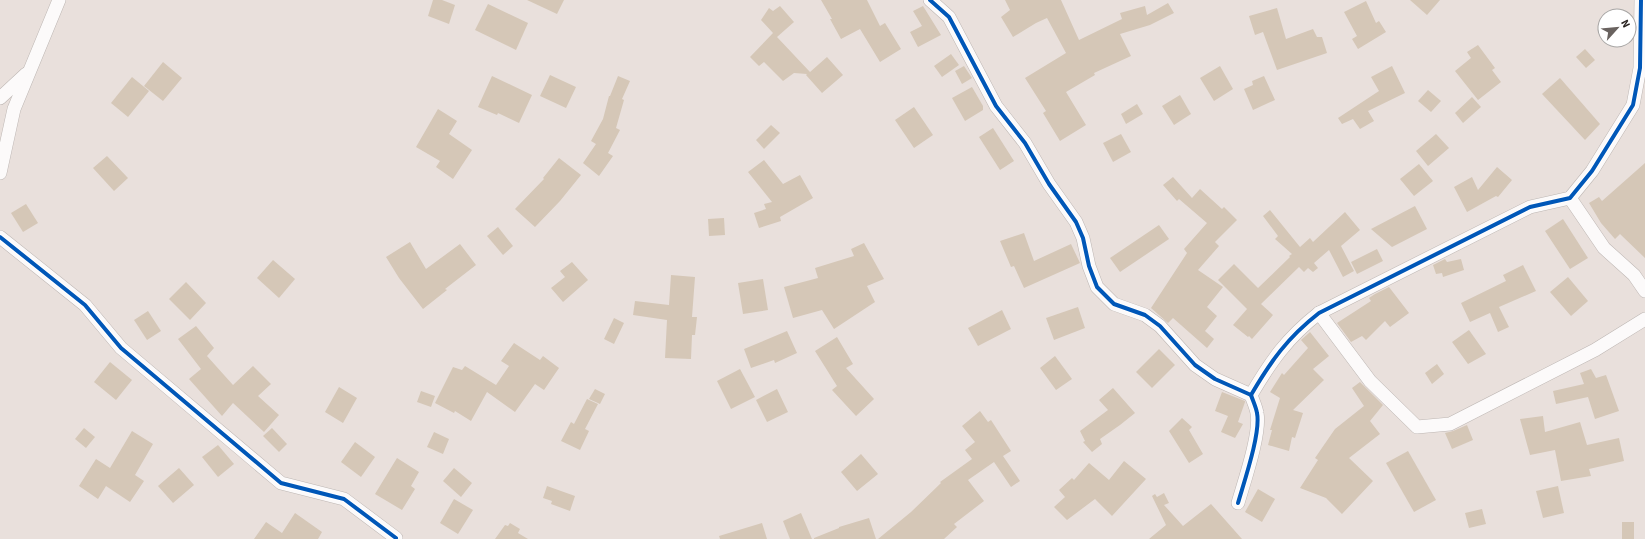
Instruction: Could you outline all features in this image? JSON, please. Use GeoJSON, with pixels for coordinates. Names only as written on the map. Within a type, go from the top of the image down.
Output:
{"type":"FeatureCollection","features":[{"type":"Feature","properties":{"kind":"street"},"geometry":{"type":"LineString","coordinates":[[0,174],[14,109],[59,0]]}},
{"type":"Feature","properties":{"kind":"street"},"geometry":{"type":"LineString","coordinates":[[930,0],[949,17],[996,106],[1025,143],[1049,184],[1076,222],[1083,238],[1089,266],[1097,287],[1114,304],[1145,315],[1160,326],[1195,365],[1215,379],[1251,395],[1257,413],[1256,430],[1253,451],[1238,503]]}},
{"type":"Feature","properties":{"kind":"street"},"geometry":{"type":"LineString","coordinates":[[1251,395],[1284,344],[1302,326],[1319,313],[1530,207],[1570,198],[1592,172],[1633,105],[1640,68],[1641,0]]}},
{"type":"Feature","properties":{"kind":"street"},"geometry":{"type":"LineString","coordinates":[[0,98],[29,72]]}},
{"type":"Feature","properties":{"kind":"street"},"geometry":{"type":"LineString","coordinates":[[1570,198],[1604,248],[1634,275],[1645,291]]}},
{"type":"Feature","properties":{"kind":"street"},"geometry":{"type":"LineString","coordinates":[[0,237],[85,305],[121,348],[281,483],[344,499],[396,538]]}},
{"type":"Feature","properties":{"kind":"street"},"geometry":{"type":"LineString","coordinates":[[1319,313],[1370,381],[1417,427],[1450,424],[1595,350],[1645,319]]}},
{"type":"Feature","properties":{"kind":"building"},"geometry":{"type":"Polygon","coordinates":[[[433,0],[442,0],[455,5],[449,24],[428,16],[433,0]]]}},
{"type":"Feature","properties":{"kind":"building"},"geometry":{"type":"Polygon","coordinates":[[[527,0],[564,0],[557,14],[527,0]]]}},
{"type":"Feature","properties":{"kind":"building"},"geometry":{"type":"Polygon","coordinates":[[[821,0],[867,0],[880,26],[885,23],[901,49],[880,62],[860,29],[841,39],[821,0]]]}},
{"type":"Feature","properties":{"kind":"building"},"geometry":{"type":"Polygon","coordinates":[[[1005,0],[1061,0],[1079,40],[1122,19],[1120,13],[1145,6],[1147,15],[1168,3],[1174,13],[1150,25],[1120,34],[1131,56],[1094,73],[1095,75],[1066,92],[1086,125],[1060,141],[1043,113],[1046,111],[1025,78],[1066,53],[1047,18],[1013,37],[1001,17],[1010,10],[1005,0]]]}},
{"type":"Feature","properties":{"kind":"building"},"geometry":{"type":"Polygon","coordinates":[[[1410,0],[1440,0],[1427,15],[1410,0]]]}},
{"type":"Feature","properties":{"kind":"building"},"geometry":{"type":"Polygon","coordinates":[[[1366,1],[1376,23],[1379,21],[1386,32],[1358,49],[1352,39],[1357,36],[1344,12],[1366,1]]]}},
{"type":"Feature","properties":{"kind":"building"},"geometry":{"type":"Polygon","coordinates":[[[488,4],[528,23],[516,50],[475,30],[488,4]]]}},
{"type":"Feature","properties":{"kind":"building"},"geometry":{"type":"Polygon","coordinates":[[[780,6],[794,22],[777,37],[810,72],[827,57],[843,75],[822,93],[806,75],[807,74],[794,73],[783,81],[764,62],[759,66],[750,57],[773,33],[761,20],[769,8],[773,11],[780,6]]]}},
{"type":"Feature","properties":{"kind":"building"},"geometry":{"type":"Polygon","coordinates":[[[923,6],[941,35],[918,47],[910,32],[922,26],[913,11],[923,6]]]}},
{"type":"Feature","properties":{"kind":"building"},"geometry":{"type":"Polygon","coordinates":[[[1277,8],[1286,39],[1313,29],[1317,37],[1322,37],[1327,53],[1277,70],[1263,32],[1255,35],[1249,16],[1277,8]]]}},
{"type":"Feature","properties":{"kind":"building"},"geometry":{"type":"Polygon","coordinates":[[[1478,45],[1495,68],[1492,70],[1501,82],[1478,100],[1455,71],[1471,58],[1467,52],[1478,45]]]}},
{"type":"Feature","properties":{"kind":"building"},"geometry":{"type":"Polygon","coordinates":[[[1585,49],[1595,60],[1586,68],[1576,57],[1585,49]]]}},
{"type":"Feature","properties":{"kind":"building"},"geometry":{"type":"Polygon","coordinates":[[[951,54],[959,65],[942,77],[934,66],[951,54]]]}},
{"type":"Feature","properties":{"kind":"building"},"geometry":{"type":"Polygon","coordinates":[[[163,62],[182,78],[163,101],[144,86],[163,62]]]}},
{"type":"Feature","properties":{"kind":"building"},"geometry":{"type":"Polygon","coordinates":[[[964,66],[972,78],[962,84],[955,71],[964,66]]]}},
{"type":"Feature","properties":{"kind":"building"},"geometry":{"type":"Polygon","coordinates":[[[1220,66],[1233,89],[1214,101],[1200,78],[1220,66]]]}},
{"type":"Feature","properties":{"kind":"building"},"geometry":{"type":"Polygon","coordinates":[[[1392,66],[1405,93],[1368,111],[1374,121],[1360,129],[1353,119],[1342,124],[1338,118],[1379,91],[1371,77],[1392,66]]]}},
{"type":"Feature","properties":{"kind":"building"},"geometry":{"type":"Polygon","coordinates":[[[550,75],[576,87],[566,108],[540,96],[550,75]]]}},
{"type":"Feature","properties":{"kind":"building"},"geometry":{"type":"Polygon","coordinates":[[[492,76],[532,95],[519,123],[498,113],[497,115],[478,107],[492,76]]]}},
{"type":"Feature","properties":{"kind":"building"},"geometry":{"type":"Polygon","coordinates":[[[618,76],[630,81],[622,99],[624,100],[616,128],[620,130],[608,153],[613,156],[599,176],[583,163],[596,144],[591,141],[603,119],[609,96],[618,76]]]}},
{"type":"Feature","properties":{"kind":"building"},"geometry":{"type":"Polygon","coordinates":[[[1264,76],[1275,100],[1253,110],[1244,89],[1253,85],[1252,81],[1264,76]]]}},
{"type":"Feature","properties":{"kind":"building"},"geometry":{"type":"Polygon","coordinates":[[[132,77],[149,91],[128,117],[111,103],[132,77]]]}},
{"type":"Feature","properties":{"kind":"building"},"geometry":{"type":"Polygon","coordinates":[[[1560,78],[1600,124],[1585,140],[1542,94],[1560,78]]]}},
{"type":"Feature","properties":{"kind":"building"},"geometry":{"type":"Polygon","coordinates":[[[972,87],[983,106],[983,110],[965,121],[952,98],[972,87]]]}},
{"type":"Feature","properties":{"kind":"building"},"geometry":{"type":"Polygon","coordinates":[[[1428,90],[1441,101],[1431,112],[1418,101],[1428,90]]]}},
{"type":"Feature","properties":{"kind":"building"},"geometry":{"type":"Polygon","coordinates":[[[1180,95],[1191,114],[1174,125],[1162,106],[1180,95]]]}},
{"type":"Feature","properties":{"kind":"building"},"geometry":{"type":"Polygon","coordinates":[[[1472,97],[1481,107],[1463,123],[1455,113],[1472,97]]]}},
{"type":"Feature","properties":{"kind":"building"},"geometry":{"type":"Polygon","coordinates":[[[1137,104],[1143,114],[1126,124],[1121,114],[1137,104]]]}},
{"type":"Feature","properties":{"kind":"building"},"geometry":{"type":"Polygon","coordinates":[[[914,107],[933,135],[914,148],[895,120],[914,107]]]}},
{"type":"Feature","properties":{"kind":"building"},"geometry":{"type":"Polygon","coordinates":[[[438,109],[457,121],[449,134],[472,150],[453,179],[436,167],[440,161],[416,147],[438,109]]]}},
{"type":"Feature","properties":{"kind":"building"},"geometry":{"type":"Polygon","coordinates":[[[771,125],[780,133],[764,149],[756,140],[771,125]]]}},
{"type":"Feature","properties":{"kind":"building"},"geometry":{"type":"Polygon","coordinates":[[[993,128],[1014,161],[1000,170],[979,137],[993,128]]]}},
{"type":"Feature","properties":{"kind":"building"},"geometry":{"type":"Polygon","coordinates":[[[1121,134],[1131,152],[1113,162],[1103,143],[1121,134]]]}},
{"type":"Feature","properties":{"kind":"building"},"geometry":{"type":"Polygon","coordinates":[[[1436,134],[1449,148],[1428,166],[1416,151],[1436,134]]]}},
{"type":"Feature","properties":{"kind":"building"},"geometry":{"type":"Polygon","coordinates":[[[107,156],[128,178],[114,191],[93,168],[107,156]]]}},
{"type":"Feature","properties":{"kind":"building"},"geometry":{"type":"Polygon","coordinates":[[[559,158],[581,175],[560,201],[535,227],[515,209],[544,179],[543,178],[559,158]]]}},
{"type":"Feature","properties":{"kind":"building"},"geometry":{"type":"Polygon","coordinates":[[[764,160],[783,184],[800,175],[813,198],[780,217],[781,221],[759,228],[754,213],[766,209],[764,204],[772,202],[748,172],[764,160]]]}},
{"type":"Feature","properties":{"kind":"building"},"geometry":{"type":"Polygon","coordinates":[[[1645,163],[1645,258],[1620,234],[1615,239],[1601,223],[1589,203],[1599,197],[1602,201],[1645,163]]]}},
{"type":"Feature","properties":{"kind":"building"},"geometry":{"type":"Polygon","coordinates":[[[1419,164],[1433,181],[1414,196],[1400,179],[1419,164]]]}},
{"type":"Feature","properties":{"kind":"building"},"geometry":{"type":"Polygon","coordinates":[[[1497,167],[1512,180],[1498,197],[1496,196],[1467,212],[1454,187],[1472,177],[1478,190],[1497,167]]]}},
{"type":"Feature","properties":{"kind":"building"},"geometry":{"type":"Polygon","coordinates":[[[1173,177],[1192,198],[1200,189],[1222,209],[1224,207],[1237,220],[1215,242],[1219,246],[1198,270],[1223,287],[1207,307],[1217,316],[1205,331],[1214,339],[1207,348],[1173,318],[1168,323],[1151,308],[1187,253],[1184,249],[1207,223],[1179,199],[1177,201],[1163,185],[1173,177]]]}},
{"type":"Feature","properties":{"kind":"building"},"geometry":{"type":"Polygon","coordinates":[[[26,204],[38,223],[23,232],[11,213],[26,204]]]}},
{"type":"Feature","properties":{"kind":"building"},"geometry":{"type":"Polygon","coordinates":[[[1415,206],[1427,229],[1392,247],[1371,229],[1415,206]]]}},
{"type":"Feature","properties":{"kind":"building"},"geometry":{"type":"Polygon","coordinates":[[[1270,210],[1300,247],[1310,238],[1313,242],[1345,212],[1360,230],[1341,246],[1354,271],[1343,277],[1329,250],[1314,263],[1318,268],[1313,272],[1308,268],[1304,272],[1299,267],[1261,304],[1273,315],[1252,339],[1233,325],[1247,309],[1218,280],[1234,264],[1258,288],[1290,257],[1289,256],[1292,254],[1275,239],[1278,236],[1263,216],[1270,210]]]}},
{"type":"Feature","properties":{"kind":"building"},"geometry":{"type":"Polygon","coordinates":[[[724,218],[725,235],[709,236],[708,219],[724,218]]]}},
{"type":"Feature","properties":{"kind":"building"},"geometry":{"type":"Polygon","coordinates":[[[1563,219],[1588,258],[1570,269],[1545,231],[1563,219]]]}},
{"type":"Feature","properties":{"kind":"building"},"geometry":{"type":"Polygon","coordinates":[[[1159,225],[1169,239],[1120,272],[1110,258],[1159,225]]]}},
{"type":"Feature","properties":{"kind":"building"},"geometry":{"type":"Polygon","coordinates":[[[498,227],[513,246],[503,255],[487,236],[498,227]]]}},
{"type":"Feature","properties":{"kind":"building"},"geometry":{"type":"Polygon","coordinates":[[[1024,233],[1034,261],[1071,244],[1080,263],[1024,288],[1014,266],[1011,267],[1000,241],[1024,233]]]}},
{"type":"Feature","properties":{"kind":"building"},"geometry":{"type":"Polygon","coordinates":[[[410,242],[426,269],[460,244],[476,265],[445,289],[447,290],[423,309],[399,278],[386,257],[410,242]]]}},
{"type":"Feature","properties":{"kind":"building"},"geometry":{"type":"Polygon","coordinates":[[[864,243],[884,279],[867,286],[875,302],[834,329],[822,310],[793,318],[784,287],[818,278],[815,268],[854,256],[851,249],[864,243]]]}},
{"type":"Feature","properties":{"kind":"building"},"geometry":{"type":"Polygon","coordinates":[[[1377,249],[1383,261],[1357,274],[1351,262],[1377,249]]]}},
{"type":"Feature","properties":{"kind":"building"},"geometry":{"type":"Polygon","coordinates":[[[1445,259],[1447,262],[1461,259],[1464,270],[1443,277],[1442,273],[1436,274],[1433,265],[1445,259]]]}},
{"type":"Feature","properties":{"kind":"building"},"geometry":{"type":"Polygon","coordinates":[[[273,260],[295,279],[279,298],[257,278],[273,260]]]}},
{"type":"Feature","properties":{"kind":"building"},"geometry":{"type":"Polygon","coordinates":[[[572,262],[588,280],[563,302],[551,288],[565,277],[560,271],[572,262]]]}},
{"type":"Feature","properties":{"kind":"building"},"geometry":{"type":"Polygon","coordinates":[[[1523,265],[1536,291],[1499,307],[1509,327],[1498,332],[1490,313],[1470,322],[1461,303],[1506,281],[1503,275],[1523,265]]]}},
{"type":"Feature","properties":{"kind":"building"},"geometry":{"type":"Polygon","coordinates":[[[671,275],[695,277],[692,317],[697,317],[695,335],[692,335],[691,359],[665,358],[667,320],[633,315],[635,301],[669,305],[671,275]]]}},
{"type":"Feature","properties":{"kind":"building"},"geometry":{"type":"Polygon","coordinates":[[[1568,277],[1588,301],[1571,316],[1550,292],[1568,277]]]}},
{"type":"Feature","properties":{"kind":"building"},"geometry":{"type":"Polygon","coordinates":[[[763,279],[768,310],[743,314],[738,283],[763,279]]]}},
{"type":"Feature","properties":{"kind":"building"},"geometry":{"type":"Polygon","coordinates":[[[186,282],[206,303],[190,320],[169,299],[186,282]]]}},
{"type":"Feature","properties":{"kind":"building"},"geometry":{"type":"Polygon","coordinates":[[[1389,287],[1409,313],[1390,327],[1385,321],[1366,340],[1362,336],[1351,342],[1337,323],[1371,301],[1369,298],[1389,287]]]}},
{"type":"Feature","properties":{"kind":"building"},"geometry":{"type":"Polygon","coordinates":[[[1078,307],[1085,328],[1054,340],[1046,318],[1078,307]]]}},
{"type":"Feature","properties":{"kind":"building"},"geometry":{"type":"Polygon","coordinates":[[[1002,310],[1011,329],[978,346],[968,328],[1002,310]]]}},
{"type":"Feature","properties":{"kind":"building"},"geometry":{"type":"Polygon","coordinates":[[[148,311],[161,331],[147,340],[134,320],[148,311]]]}},
{"type":"Feature","properties":{"kind":"building"},"geometry":{"type":"Polygon","coordinates":[[[614,318],[624,323],[614,344],[604,339],[614,318]]]}},
{"type":"Feature","properties":{"kind":"building"},"geometry":{"type":"Polygon","coordinates":[[[196,326],[214,348],[207,356],[233,385],[253,366],[271,384],[258,396],[279,415],[264,432],[233,403],[222,416],[189,379],[201,369],[178,339],[196,326]]]}},
{"type":"Feature","properties":{"kind":"building"},"geometry":{"type":"Polygon","coordinates":[[[1469,330],[1486,354],[1468,364],[1452,342],[1469,330]]]}},
{"type":"Feature","properties":{"kind":"building"},"geometry":{"type":"Polygon","coordinates":[[[787,331],[797,353],[775,363],[774,360],[751,368],[744,349],[787,331]]]}},
{"type":"Feature","properties":{"kind":"building"},"geometry":{"type":"Polygon","coordinates":[[[1310,332],[1329,356],[1313,369],[1324,380],[1293,410],[1303,413],[1295,438],[1292,437],[1289,451],[1268,445],[1272,430],[1270,430],[1280,398],[1270,392],[1282,373],[1284,375],[1308,348],[1301,340],[1310,332]]]}},
{"type":"Feature","properties":{"kind":"building"},"geometry":{"type":"Polygon","coordinates":[[[837,337],[853,364],[846,368],[874,399],[856,416],[832,390],[837,386],[815,351],[837,337]]]}},
{"type":"Feature","properties":{"kind":"building"},"geometry":{"type":"Polygon","coordinates":[[[514,343],[540,360],[543,356],[559,368],[544,390],[535,384],[515,412],[487,392],[471,421],[455,411],[454,413],[435,403],[453,367],[462,370],[465,366],[496,385],[509,366],[501,361],[514,343]]]}},
{"type":"Feature","properties":{"kind":"building"},"geometry":{"type":"Polygon","coordinates":[[[1159,349],[1175,365],[1152,388],[1136,372],[1159,349]]]}},
{"type":"Feature","properties":{"kind":"building"},"geometry":{"type":"Polygon","coordinates":[[[1055,356],[1072,379],[1056,390],[1040,368],[1055,356]]]}},
{"type":"Feature","properties":{"kind":"building"},"geometry":{"type":"Polygon","coordinates":[[[110,362],[132,380],[116,400],[94,382],[110,362]]]}},
{"type":"Feature","properties":{"kind":"building"},"geometry":{"type":"Polygon","coordinates":[[[1437,364],[1444,374],[1432,384],[1425,373],[1437,364]]]}},
{"type":"Feature","properties":{"kind":"building"},"geometry":{"type":"Polygon","coordinates":[[[740,369],[755,397],[731,409],[717,381],[740,369]]]}},
{"type":"Feature","properties":{"kind":"building"},"geometry":{"type":"Polygon","coordinates":[[[1591,369],[1596,378],[1606,375],[1619,411],[1595,419],[1588,397],[1556,404],[1553,391],[1584,384],[1580,373],[1591,369]]]}},
{"type":"Feature","properties":{"kind":"building"},"geometry":{"type":"Polygon","coordinates":[[[1360,382],[1383,405],[1370,421],[1380,434],[1349,458],[1373,481],[1342,514],[1326,498],[1300,488],[1318,460],[1315,458],[1335,429],[1364,406],[1352,388],[1360,382]]]}},
{"type":"Feature","properties":{"kind":"building"},"geometry":{"type":"Polygon","coordinates":[[[339,387],[357,398],[343,423],[325,412],[339,387]]]}},
{"type":"Feature","properties":{"kind":"building"},"geometry":{"type":"Polygon","coordinates":[[[1113,388],[1135,413],[1100,439],[1102,444],[1092,452],[1083,442],[1085,441],[1080,431],[1108,410],[1099,400],[1113,388]]]}},
{"type":"Feature","properties":{"kind":"building"},"geometry":{"type":"Polygon","coordinates":[[[595,389],[605,394],[600,404],[589,399],[595,389]]]}},
{"type":"Feature","properties":{"kind":"building"},"geometry":{"type":"Polygon","coordinates":[[[777,389],[788,412],[767,422],[756,400],[777,389]]]}},
{"type":"Feature","properties":{"kind":"building"},"geometry":{"type":"Polygon","coordinates":[[[421,391],[435,396],[431,407],[417,402],[421,391]]]}},
{"type":"Feature","properties":{"kind":"building"},"geometry":{"type":"Polygon","coordinates":[[[1222,392],[1245,401],[1238,422],[1243,424],[1235,438],[1221,432],[1228,416],[1215,411],[1222,392]]]}},
{"type":"Feature","properties":{"kind":"building"},"geometry":{"type":"Polygon","coordinates":[[[587,399],[598,404],[585,429],[589,431],[580,450],[561,441],[571,422],[574,424],[587,399]]]}},
{"type":"Feature","properties":{"kind":"building"},"geometry":{"type":"Polygon","coordinates":[[[980,411],[988,422],[991,420],[1011,451],[1003,456],[1020,481],[1011,487],[994,462],[968,480],[984,501],[954,524],[957,527],[944,539],[878,539],[911,512],[941,483],[940,482],[972,459],[965,450],[975,442],[962,426],[980,411]]]}},
{"type":"Feature","properties":{"kind":"building"},"geometry":{"type":"Polygon","coordinates":[[[1543,416],[1545,432],[1580,422],[1587,445],[1619,438],[1624,461],[1589,469],[1591,476],[1561,481],[1555,450],[1530,455],[1520,419],[1543,416]]]}},
{"type":"Feature","properties":{"kind":"building"},"geometry":{"type":"Polygon","coordinates":[[[1182,418],[1192,427],[1189,430],[1203,454],[1189,463],[1169,431],[1182,418]]]}},
{"type":"Feature","properties":{"kind":"building"},"geometry":{"type":"Polygon","coordinates":[[[1467,425],[1473,440],[1452,449],[1445,433],[1467,425]]]}},
{"type":"Feature","properties":{"kind":"building"},"geometry":{"type":"Polygon","coordinates":[[[84,428],[95,437],[86,448],[75,439],[84,428]]]}},
{"type":"Feature","properties":{"kind":"building"},"geometry":{"type":"Polygon","coordinates":[[[272,428],[287,444],[279,452],[263,436],[272,428]]]}},
{"type":"Feature","properties":{"kind":"building"},"geometry":{"type":"Polygon","coordinates":[[[132,431],[153,444],[135,475],[144,481],[130,502],[106,486],[98,499],[79,486],[96,459],[110,468],[132,431]]]}},
{"type":"Feature","properties":{"kind":"building"},"geometry":{"type":"Polygon","coordinates":[[[434,432],[449,439],[443,454],[427,447],[434,432]]]}},
{"type":"Feature","properties":{"kind":"building"},"geometry":{"type":"Polygon","coordinates":[[[355,442],[375,457],[361,477],[341,462],[355,442]]]}},
{"type":"Feature","properties":{"kind":"building"},"geometry":{"type":"Polygon","coordinates":[[[218,445],[234,464],[218,477],[202,457],[218,445]]]}},
{"type":"Feature","properties":{"kind":"building"},"geometry":{"type":"Polygon","coordinates":[[[1408,451],[1436,500],[1414,512],[1386,463],[1408,451]]]}},
{"type":"Feature","properties":{"kind":"building"},"geometry":{"type":"Polygon","coordinates":[[[861,454],[878,474],[857,491],[841,472],[861,454]]]}},
{"type":"Feature","properties":{"kind":"building"},"geometry":{"type":"Polygon","coordinates":[[[397,458],[419,472],[411,486],[415,489],[402,510],[375,494],[397,458]]]}},
{"type":"Feature","properties":{"kind":"building"},"geometry":{"type":"Polygon","coordinates":[[[1124,461],[1146,479],[1112,516],[1095,499],[1067,520],[1054,507],[1065,497],[1059,490],[1072,478],[1074,480],[1089,463],[1109,480],[1124,461]]]}},
{"type":"Feature","properties":{"kind":"building"},"geometry":{"type":"Polygon","coordinates":[[[179,468],[194,485],[173,503],[158,486],[179,468]]]}},
{"type":"Feature","properties":{"kind":"building"},"geometry":{"type":"Polygon","coordinates":[[[454,468],[472,483],[461,497],[443,481],[454,468]]]}},
{"type":"Feature","properties":{"kind":"building"},"geometry":{"type":"Polygon","coordinates":[[[547,486],[575,496],[570,511],[551,504],[552,501],[543,498],[547,486]]]}},
{"type":"Feature","properties":{"kind":"building"},"geometry":{"type":"Polygon","coordinates":[[[1558,486],[1564,513],[1543,518],[1536,491],[1558,486]]]}},
{"type":"Feature","properties":{"kind":"building"},"geometry":{"type":"Polygon","coordinates":[[[1258,489],[1275,499],[1262,522],[1245,512],[1258,489]]]}},
{"type":"Feature","properties":{"kind":"building"},"geometry":{"type":"Polygon","coordinates":[[[1164,493],[1169,503],[1164,505],[1183,526],[1211,504],[1242,539],[1149,539],[1166,525],[1152,496],[1155,494],[1157,497],[1164,493]]]}},
{"type":"Feature","properties":{"kind":"building"},"geometry":{"type":"Polygon","coordinates":[[[454,499],[473,510],[458,534],[440,523],[454,499]]]}},
{"type":"Feature","properties":{"kind":"building"},"geometry":{"type":"Polygon","coordinates":[[[1482,509],[1486,524],[1469,528],[1465,513],[1482,509]]]}},
{"type":"Feature","properties":{"kind":"building"},"geometry":{"type":"Polygon","coordinates":[[[295,513],[322,532],[318,539],[254,539],[266,522],[282,533],[295,513]]]}},
{"type":"Feature","properties":{"kind":"building"},"geometry":{"type":"Polygon","coordinates":[[[801,513],[812,539],[790,539],[783,521],[801,513]]]}},
{"type":"Feature","properties":{"kind":"building"},"geometry":{"type":"Polygon","coordinates":[[[869,518],[876,539],[814,539],[839,527],[869,518]]]}},
{"type":"Feature","properties":{"kind":"building"},"geometry":{"type":"Polygon","coordinates":[[[1622,522],[1634,522],[1634,539],[1622,539],[1622,522]]]}},
{"type":"Feature","properties":{"kind":"building"},"geometry":{"type":"Polygon","coordinates":[[[510,523],[520,529],[518,533],[528,539],[495,539],[505,525],[508,526],[510,523]]]}},
{"type":"Feature","properties":{"kind":"building"},"geometry":{"type":"Polygon","coordinates":[[[762,523],[767,539],[720,539],[719,536],[762,523]]]}},
{"type":"Feature","properties":{"kind":"cycle path"},"geometry":{"type":"LineString","coordinates":[[930,0],[949,17],[996,106],[1025,143],[1049,184],[1076,222],[1083,238],[1089,266],[1097,287],[1114,304],[1145,315],[1160,326],[1195,365],[1215,379],[1251,395],[1257,413],[1257,433],[1238,503]]}},
{"type":"Feature","properties":{"kind":"cycle path"},"geometry":{"type":"LineString","coordinates":[[1251,395],[1280,351],[1308,322],[1319,313],[1530,207],[1570,198],[1592,171],[1633,105],[1640,68],[1641,0]]}},
{"type":"Feature","properties":{"kind":"cycle path"},"geometry":{"type":"LineString","coordinates":[[0,237],[85,305],[121,348],[281,483],[344,499],[396,538]]}}]}
